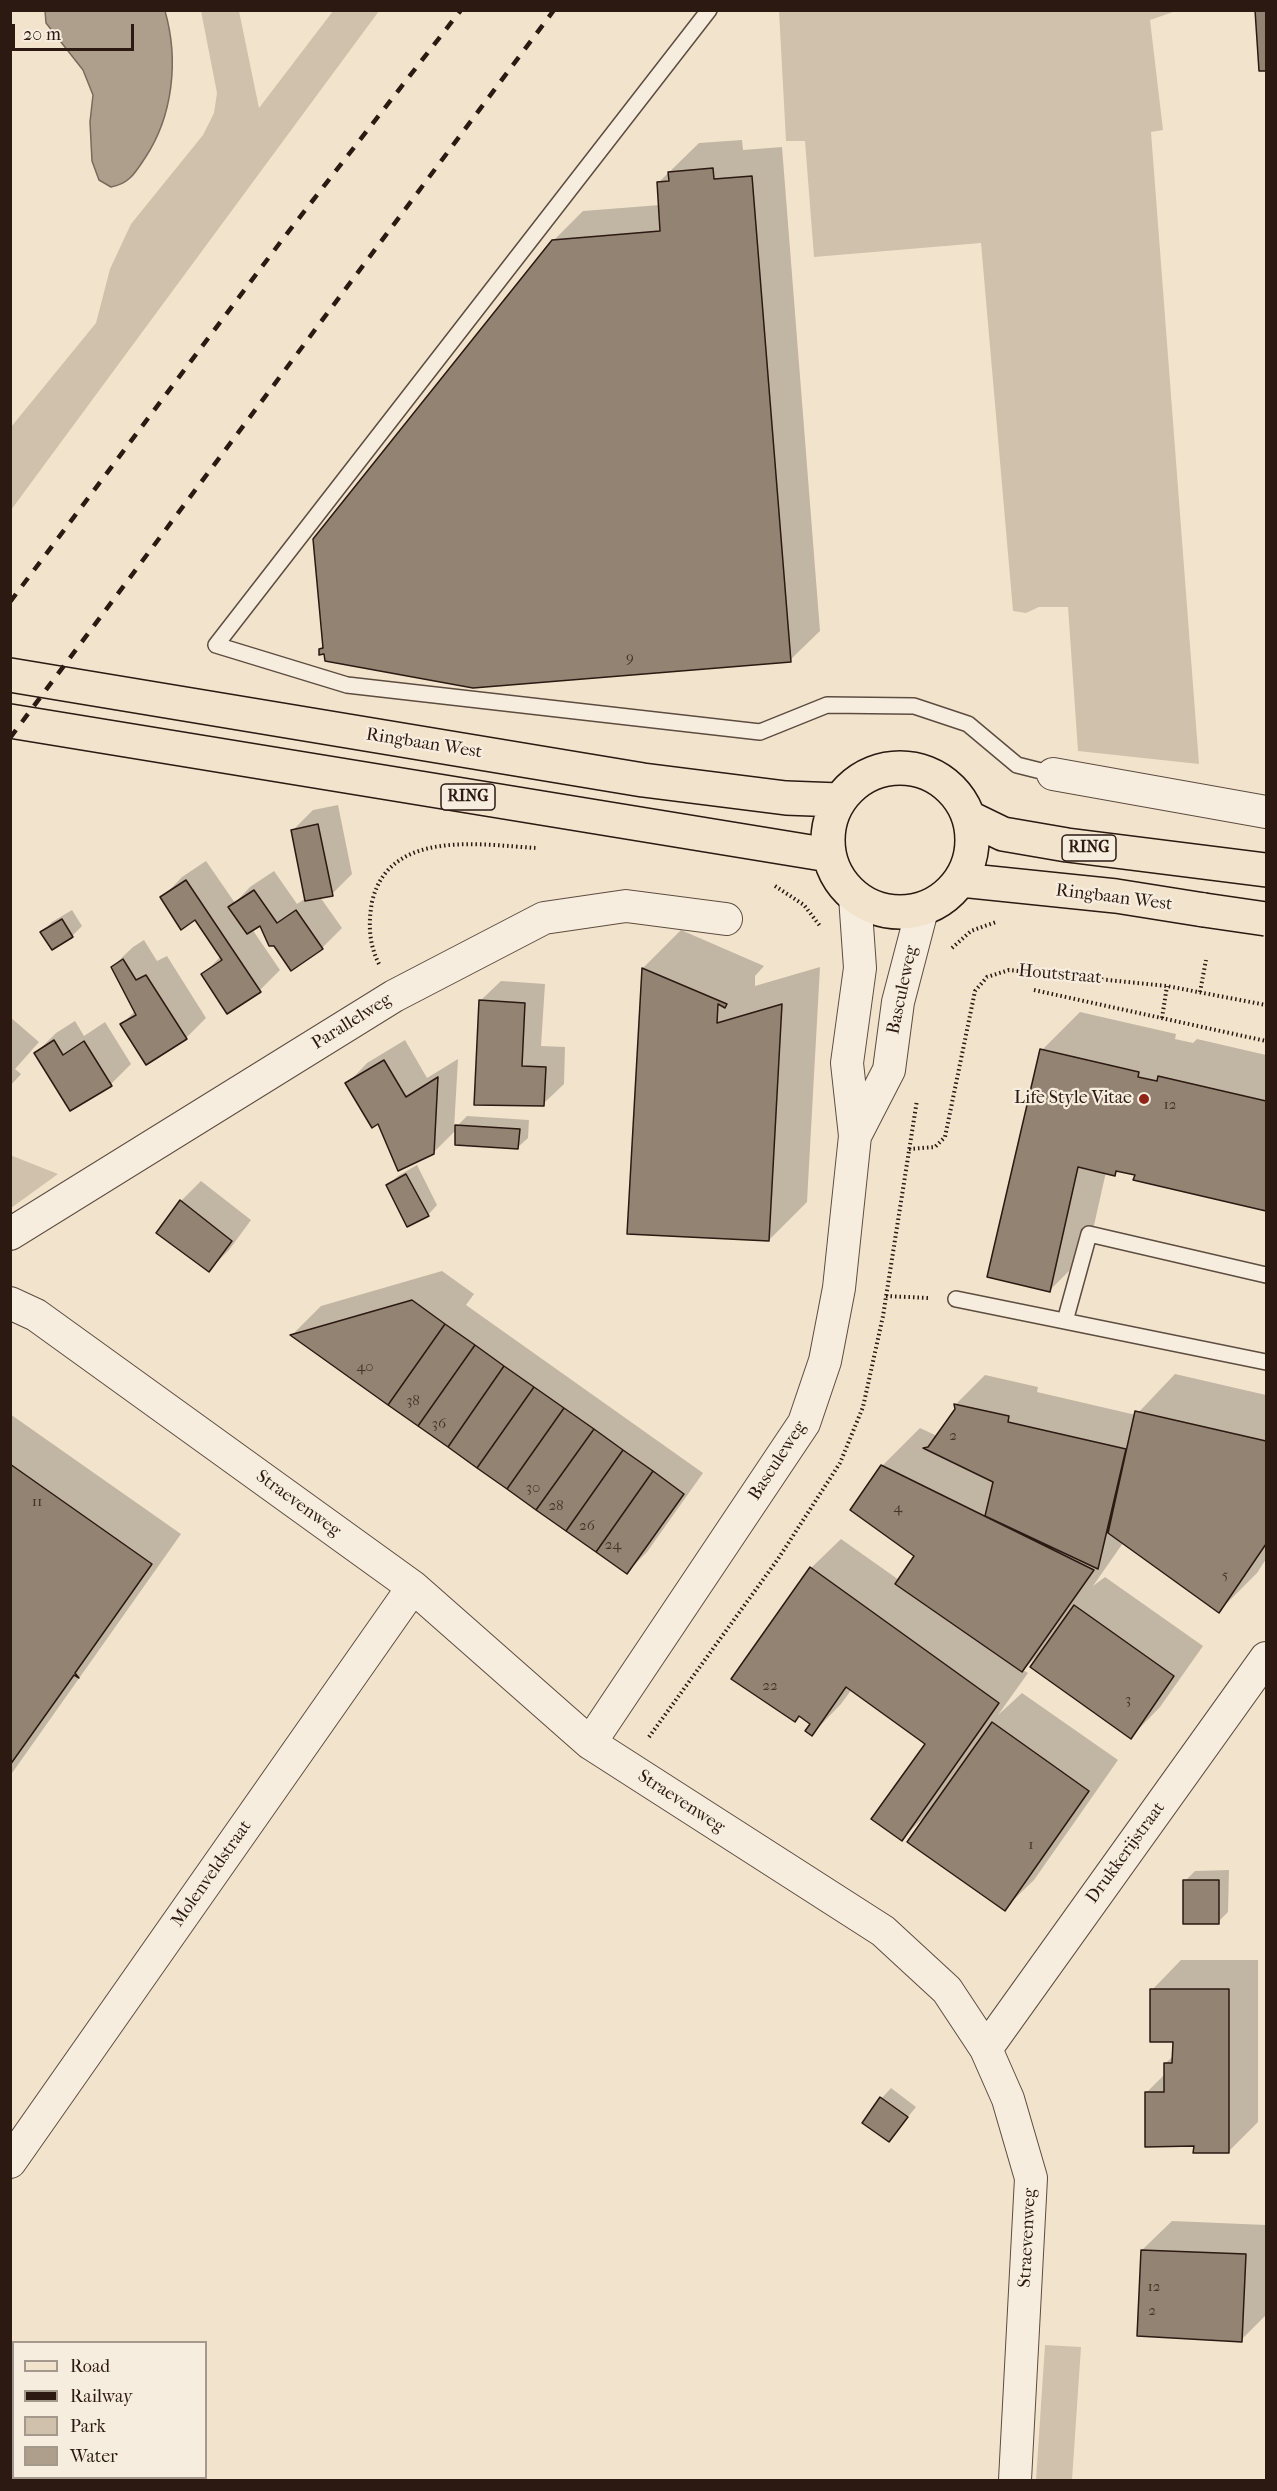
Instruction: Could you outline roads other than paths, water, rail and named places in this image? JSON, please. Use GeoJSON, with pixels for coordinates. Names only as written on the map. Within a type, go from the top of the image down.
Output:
{"type":"FeatureCollection","features":[{"type":"Feature","properties":{"kind":"main road","name":"Ringbaan West"},"geometry":{"type":"LineString","coordinates":[[10,675],[643,780],[786,798],[839,800]]}},
{"type":"Feature","properties":{"kind":"main road","name":"RING"},"geometry":{"type":"LineString","coordinates":[[10,722],[829,855]]}},
{"type":"Feature","properties":{"kind":"main road"},"geometry":{"type":"LineString","coordinates":[[894,767],[926,772],[953,790],[970,818],[972,850],[961,880],[944,898],[922,910],[887,911],[855,897],[839,879],[829,855],[829,827],[839,800],[863,777],[894,767]]}},
{"type":"Feature","properties":{"kind":"main road","name":"RING"},"geometry":{"type":"LineString","coordinates":[[970,818],[1002,834],[1266,870]]}},
{"type":"Feature","properties":{"kind":"main road","name":"Ringbaan West"},"geometry":{"type":"LineString","coordinates":[[961,880],[1116,896],[1266,919]]}},
{"type":"Feature","properties":{"kind":"street"},"geometry":{"type":"LineString","coordinates":[[1053,774],[1266,812]]}},
{"type":"Feature","properties":{"kind":"street","name":"Basculeweg"},"geometry":{"type":"LineString","coordinates":[[590,1743],[804,1423],[825,1361],[838,1288],[855,1136],[847,1063],[860,968],[855,897]]}},
{"type":"Feature","properties":{"kind":"street","name":"Parallelweg"},"geometry":{"type":"LineString","coordinates":[[10,1234],[394,996],[544,918],[627,906],[726,919]]}},
{"type":"Feature","properties":{"kind":"street","name":"Basculeweg"},"geometry":{"type":"LineString","coordinates":[[855,1136],[889,1070],[898,1002],[922,910]]}},
{"type":"Feature","properties":{"kind":"street","name":"Straevenweg"},"geometry":{"type":"LineString","coordinates":[[10,1303],[36,1315],[413,1587],[590,1743],[883,1931],[947,1990],[986,2049],[1008,2099],[1031,2178],[1015,2481]]}},
{"type":"Feature","properties":{"kind":"street","name":"Molenveldstraat"},"geometry":{"type":"LineString","coordinates":[[10,2162],[413,1587]]}},
{"type":"Feature","properties":{"kind":"street","name":"Drukkerijstraat"},"geometry":{"type":"LineString","coordinates":[[986,2049],[1266,1658]]}},
{"type":"Feature","properties":{"kind":"lane"},"geometry":{"type":"LineString","coordinates":[[709,10],[216,645],[346,685],[760,732],[828,705],[914,706],[968,724],[1017,765],[1053,774]]}},
{"type":"Feature","properties":{"kind":"lane"},"geometry":{"type":"LineString","coordinates":[[1065,1321],[1089,1234],[1266,1275]]}},
{"type":"Feature","properties":{"kind":"lane"},"geometry":{"type":"LineString","coordinates":[[956,1299],[1266,1362]]}},
{"type":"Feature","properties":{"kind":"water"},"geometry":{"type":"Polygon","coordinates":[[[45,11],[165,11],[172,49],[171,87],[167,106],[162,124],[145,158],[135,173],[117,186],[111,187],[99,180],[92,161],[90,122],[93,95],[83,70],[46,23],[45,11]]]}},
{"type":"Feature","properties":{"kind":"railway"},"geometry":{"type":"LineString","coordinates":[[10,602],[282,240],[461,10]]}},
{"type":"Feature","properties":{"kind":"railway"},"geometry":{"type":"LineString","coordinates":[[10,738],[554,10]]}},
{"type":"Feature","properties":{"kind":"place","name":"Life Style Vitae"},"geometry":{"type":"Point","coordinates":[1144,1099]}}]}
